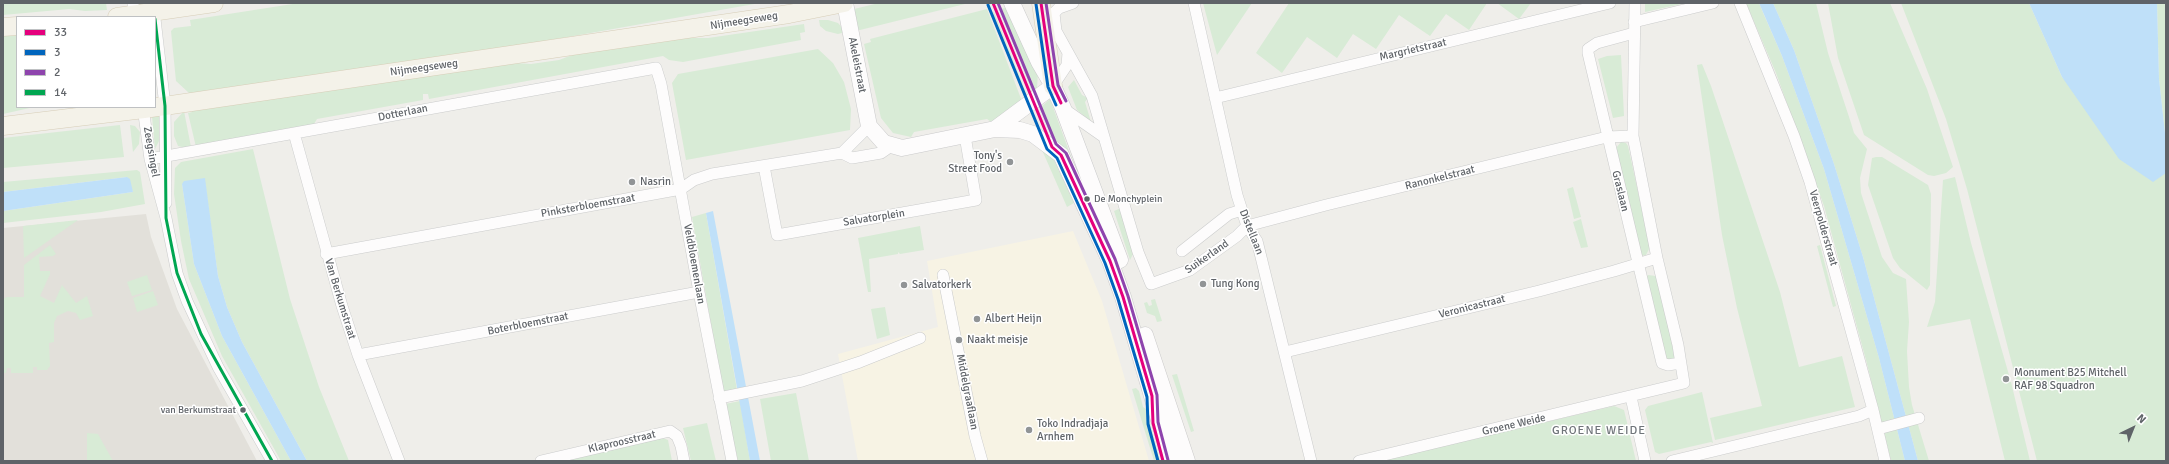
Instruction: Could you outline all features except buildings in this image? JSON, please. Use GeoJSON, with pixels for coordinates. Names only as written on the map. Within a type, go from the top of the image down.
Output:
{"type":"FeatureCollection","features":[{"type":"Feature","properties":{"kind":"main road"},"geometry":{"type":"LineString","coordinates":[[129,13],[154,13],[214,3]]}},
{"type":"Feature","properties":{"kind":"main road","name":"Nijmeegseweg"},"geometry":{"type":"LineString","coordinates":[[156,107],[757,19],[845,3]]}},
{"type":"Feature","properties":{"kind":"main road"},"geometry":{"type":"LineString","coordinates":[[1041,3],[1053,86]]}},
{"type":"Feature","properties":{"kind":"main road"},"geometry":{"type":"LineString","coordinates":[[3,27],[16,26]]}},
{"type":"Feature","properties":{"kind":"main road","name":"Nijmeegseweg"},"geometry":{"type":"LineString","coordinates":[[3,126],[144,108]]}},
{"type":"Feature","properties":{"kind":"street","name":"Akeleistraat"},"geometry":{"type":"LineString","coordinates":[[845,3],[869,126]]}},
{"type":"Feature","properties":{"kind":"street"},"geometry":{"type":"LineString","coordinates":[[1012,3],[1039,62],[1053,86],[1063,108],[1132,294],[1187,461]]}},
{"type":"Feature","properties":{"kind":"street"},"geometry":{"type":"LineString","coordinates":[[1073,3],[1059,8],[1054,13],[1053,21],[1056,30],[1092,96],[1104,137]]}},
{"type":"Feature","properties":{"kind":"street","name":"Distellaan"},"geometry":{"type":"LineString","coordinates":[[1194,3],[1242,210],[1247,226],[1257,241],[1311,461]]}},
{"type":"Feature","properties":{"kind":"street","name":"Margrietstraat"},"geometry":{"type":"LineString","coordinates":[[1215,98],[1610,3]]}},
{"type":"Feature","properties":{"kind":"street","name":"Graslaan"},"geometry":{"type":"LineString","coordinates":[[1635,3],[1633,136],[1684,383],[1669,387]]}},
{"type":"Feature","properties":{"kind":"street","name":"Graslaan"},"geometry":{"type":"LineString","coordinates":[[1680,363],[1668,365],[1662,363],[1607,137],[1588,49],[1597,43],[1634,27],[1713,3]]}},
{"type":"Feature","properties":{"kind":"street","name":"Veerpolderstraat"},"geometry":{"type":"LineString","coordinates":[[1740,3],[1794,136],[1810,182],[1873,410],[1882,428],[1886,461]]}},
{"type":"Feature","properties":{"kind":"street","name":"Zeegsingel"},"geometry":{"type":"LineString","coordinates":[[156,30],[165,106],[166,218]]}},
{"type":"Feature","properties":{"kind":"street"},"geometry":{"type":"LineString","coordinates":[[995,129],[1053,86],[1067,65],[1068,53]]}},
{"type":"Feature","properties":{"kind":"street","name":"Dotterlaan"},"geometry":{"type":"LineString","coordinates":[[150,159],[165,158],[294,133],[656,68]]}},
{"type":"Feature","properties":{"kind":"street","name":"Veldbloemenlaan"},"geometry":{"type":"LineString","coordinates":[[656,68],[681,189],[699,292],[732,461]]}},
{"type":"Feature","properties":{"kind":"street","name":"Zeegsingel"},"geometry":{"type":"LineString","coordinates":[[144,108],[150,159],[166,218],[177,273],[201,334],[272,461]]}},
{"type":"Feature","properties":{"kind":"street"},"geometry":{"type":"LineString","coordinates":[[1063,108],[1104,137]]}},
{"type":"Feature","properties":{"kind":"street"},"geometry":{"type":"LineString","coordinates":[[842,153],[869,126],[876,135],[896,147]]}},
{"type":"Feature","properties":{"kind":"street"},"geometry":{"type":"LineString","coordinates":[[995,129],[1020,130],[1033,134],[1061,155],[1110,260],[1171,461]]}},
{"type":"Feature","properties":{"kind":"street","name":"Pinksterbloemstraat"},"geometry":{"type":"LineString","coordinates":[[326,254],[681,189],[694,180],[712,174],[842,153],[852,158],[881,153],[896,147],[965,136],[995,129]]}},
{"type":"Feature","properties":{"kind":"street","name":"Van Berkumstraat"},"geometry":{"type":"LineString","coordinates":[[294,133],[326,254],[358,355],[399,461]]}},
{"type":"Feature","properties":{"kind":"street","name":"Salvatorplein"},"geometry":{"type":"LineString","coordinates":[[764,166],[778,235],[976,200],[965,136]]}},
{"type":"Feature","properties":{"kind":"street","name":"Ranonkelstraat"},"geometry":{"type":"LineString","coordinates":[[1247,226],[1326,205],[1607,137],[1633,136]]}},
{"type":"Feature","properties":{"kind":"street","name":"Suikerland"},"geometry":{"type":"LineString","coordinates":[[1104,137],[1146,274],[1151,284],[1182,274],[1232,240],[1247,226]]}},
{"type":"Feature","properties":{"kind":"street","name":"Suikerland"},"geometry":{"type":"LineString","coordinates":[[1182,252],[1229,214],[1242,210]]}},
{"type":"Feature","properties":{"kind":"street","name":"Veronicastraat"},"geometry":{"type":"LineString","coordinates":[[1285,352],[1539,291],[1638,265],[1657,258]]}},
{"type":"Feature","properties":{"kind":"street","name":"Middelgraaflaan"},"geometry":{"type":"LineString","coordinates":[[943,275],[975,436],[982,461]]}},
{"type":"Feature","properties":{"kind":"street","name":"Boterbloemstraat"},"geometry":{"type":"LineString","coordinates":[[358,355],[699,292]]}},
{"type":"Feature","properties":{"kind":"street"},"geometry":{"type":"LineString","coordinates":[[719,398],[802,381],[860,362],[920,338]]}},
{"type":"Feature","properties":{"kind":"street","name":"Groene Weide"},"geometry":{"type":"LineString","coordinates":[[1359,461],[1669,387]]}},
{"type":"Feature","properties":{"kind":"street"},"geometry":{"type":"LineString","coordinates":[[1631,397],[1645,461]]}},
{"type":"Feature","properties":{"kind":"street"},"geometry":{"type":"LineString","coordinates":[[1672,461],[1859,416],[1873,410]]}},
{"type":"Feature","properties":{"kind":"street"},"geometry":{"type":"LineString","coordinates":[[1882,428],[1916,419]]}},
{"type":"Feature","properties":{"kind":"street","name":"Klaproosstraat"},"geometry":{"type":"LineString","coordinates":[[541,461],[670,431],[679,441],[684,461]]}},
{"type":"Feature","properties":{"kind":"shaded area"},"geometry":{"type":"Polygon","coordinates":[[[146,214],[151,237],[177,309],[257,461],[3,461],[3,228],[146,214]]]}},
{"type":"Feature","properties":{"kind":"shaded area"},"geometry":{"type":"Polygon","coordinates":[[[1073,231],[1102,301],[1149,461],[858,461],[838,354],[938,327],[927,261],[1073,231]]]}},
{"type":"Feature","properties":{"kind":"green space"},"geometry":{"type":"Polygon","coordinates":[[[3,3],[106,3],[107,10],[85,11],[69,9],[3,15],[3,3]]]}},
{"type":"Feature","properties":{"kind":"green space"},"geometry":{"type":"Polygon","coordinates":[[[299,3],[760,3],[534,43],[190,95],[176,81],[171,31],[174,28],[191,26],[190,20],[299,3]]]}},
{"type":"Feature","properties":{"kind":"green space"},"geometry":{"type":"Polygon","coordinates":[[[879,3],[969,3],[856,31],[854,9],[879,3]]]}},
{"type":"Feature","properties":{"kind":"green space"},"geometry":{"type":"Polygon","coordinates":[[[1203,3],[1252,3],[1217,55],[1203,3]]]}},
{"type":"Feature","properties":{"kind":"green space"},"geometry":{"type":"Polygon","coordinates":[[[1289,3],[1487,3],[1469,30],[1446,14],[1430,36],[1399,15],[1376,49],[1353,34],[1337,58],[1307,37],[1282,73],[1256,53],[1289,3]]]}},
{"type":"Feature","properties":{"kind":"green space"},"geometry":{"type":"Polygon","coordinates":[[[1497,3],[1531,3],[1519,19],[1497,3]]]}},
{"type":"Feature","properties":{"kind":"green space"},"geometry":{"type":"Polygon","coordinates":[[[1645,3],[1686,3],[1645,12],[1645,3]]]}},
{"type":"Feature","properties":{"kind":"green space"},"geometry":{"type":"Polygon","coordinates":[[[1746,3],[1759,3],[1782,56],[1824,169],[1879,358],[1905,461],[1891,461],[1866,360],[1824,206],[1776,73],[1746,3]]]}},
{"type":"Feature","properties":{"kind":"green space"},"geometry":{"type":"Polygon","coordinates":[[[1773,3],[1816,3],[1828,53],[1854,133],[1867,149],[1860,178],[1861,193],[1882,257],[1893,273],[1906,279],[1909,322],[1907,351],[1909,387],[1912,405],[1929,461],[1918,461],[1863,257],[1834,164],[1794,50],[1773,3]]]}},
{"type":"Feature","properties":{"kind":"green space"},"geometry":{"type":"Polygon","coordinates":[[[1828,3],[1890,3],[1927,89],[1953,167],[1946,173],[1934,176],[1928,175],[1864,135],[1838,58],[1828,3]]]}},
{"type":"Feature","properties":{"kind":"green space"},"geometry":{"type":"Polygon","coordinates":[[[1901,3],[2029,3],[2062,77],[2166,173],[2166,461],[2037,461],[1967,189],[1946,119],[1901,3]]]}},
{"type":"Feature","properties":{"kind":"green space"},"geometry":{"type":"Polygon","coordinates":[[[2157,3],[2166,3],[2166,142],[2159,79],[2157,3]]]}},
{"type":"Feature","properties":{"kind":"green space"},"geometry":{"type":"Polygon","coordinates":[[[1010,7],[1038,70],[1037,90],[1033,94],[1000,9],[1010,7]]]}},
{"type":"Feature","properties":{"kind":"green space"},"geometry":{"type":"Polygon","coordinates":[[[987,9],[1023,104],[991,122],[987,119],[914,132],[911,137],[893,133],[881,118],[864,44],[871,42],[870,39],[987,9]]]}},
{"type":"Feature","properties":{"kind":"green space"},"geometry":{"type":"Polygon","coordinates":[[[994,12],[1028,98],[1026,101],[992,13],[994,12]]]}},
{"type":"Feature","properties":{"kind":"green space"},"geometry":{"type":"Polygon","coordinates":[[[819,20],[828,20],[838,23],[846,32],[838,34],[826,31],[820,26],[819,20]]]}},
{"type":"Feature","properties":{"kind":"green space"},"geometry":{"type":"Polygon","coordinates":[[[804,24],[805,32],[800,33],[801,40],[683,62],[669,60],[663,56],[429,99],[428,94],[423,94],[423,100],[317,119],[314,124],[196,147],[188,113],[192,112],[192,108],[515,63],[531,64],[559,60],[575,54],[678,38],[708,38],[804,24]]]}},
{"type":"Feature","properties":{"kind":"green space"},"geometry":{"type":"Polygon","coordinates":[[[16,34],[16,108],[30,108],[3,114],[3,35],[16,34]]]}},
{"type":"Feature","properties":{"kind":"green space"},"geometry":{"type":"Polygon","coordinates":[[[818,49],[833,63],[844,82],[851,109],[850,130],[686,160],[672,83],[678,74],[818,49]]]}},
{"type":"Feature","properties":{"kind":"green space"},"geometry":{"type":"Polygon","coordinates":[[[1621,55],[1624,116],[1613,118],[1598,59],[1607,56],[1621,55]]]}},
{"type":"Feature","properties":{"kind":"green space"},"geometry":{"type":"Polygon","coordinates":[[[1702,64],[1711,86],[1780,292],[1799,367],[1842,356],[1855,407],[1715,440],[1710,418],[1762,406],[1737,308],[1722,235],[1697,65],[1702,64]]]}},
{"type":"Feature","properties":{"kind":"green space"},"geometry":{"type":"Polygon","coordinates":[[[1074,80],[1082,95],[1088,98],[1085,102],[1091,122],[1077,110],[1068,87],[1074,80]]]}},
{"type":"Feature","properties":{"kind":"green space"},"geometry":{"type":"Polygon","coordinates":[[[1050,99],[1077,173],[1057,144],[1040,108],[1050,99]]]}},
{"type":"Feature","properties":{"kind":"green space"},"geometry":{"type":"Polygon","coordinates":[[[184,111],[191,147],[186,148],[178,146],[174,136],[174,122],[184,111]]]}},
{"type":"Feature","properties":{"kind":"green space"},"geometry":{"type":"Polygon","coordinates":[[[152,116],[159,116],[159,141],[155,149],[152,116]]]}},
{"type":"Feature","properties":{"kind":"green space"},"geometry":{"type":"Polygon","coordinates":[[[120,125],[124,157],[3,168],[3,138],[120,125]]]}},
{"type":"Feature","properties":{"kind":"green space"},"geometry":{"type":"Polygon","coordinates":[[[130,125],[135,126],[140,132],[139,144],[133,152],[130,125]]]}},
{"type":"Feature","properties":{"kind":"green space"},"geometry":{"type":"Polygon","coordinates":[[[1621,142],[1626,143],[1628,146],[1650,247],[1646,255],[1640,256],[1616,148],[1621,142]]]}},
{"type":"Feature","properties":{"kind":"green space"},"geometry":{"type":"Polygon","coordinates":[[[253,149],[290,299],[319,387],[349,461],[307,461],[242,342],[227,307],[218,276],[205,183],[182,184],[194,264],[222,336],[291,461],[281,461],[222,356],[189,279],[181,241],[174,194],[175,168],[181,162],[253,149]]]}},
{"type":"Feature","properties":{"kind":"green space"},"geometry":{"type":"Polygon","coordinates":[[[1042,150],[1053,158],[1074,203],[1067,207],[1042,150]]]}},
{"type":"Feature","properties":{"kind":"green space"},"geometry":{"type":"Polygon","coordinates":[[[1882,157],[1928,185],[1931,194],[1930,285],[1927,290],[1900,268],[1893,258],[1868,185],[1872,158],[1882,157]]]}},
{"type":"Feature","properties":{"kind":"green space"},"geometry":{"type":"Polygon","coordinates":[[[137,170],[140,172],[145,204],[101,212],[3,223],[3,211],[133,192],[127,177],[3,192],[3,182],[137,170]]]}},
{"type":"Feature","properties":{"kind":"green space"},"geometry":{"type":"Polygon","coordinates":[[[1955,177],[1971,243],[2009,375],[2005,377],[2006,382],[2011,382],[2030,461],[2005,461],[1970,319],[1927,327],[1935,302],[1943,180],[1955,177]]]}},
{"type":"Feature","properties":{"kind":"green space"},"geometry":{"type":"Polygon","coordinates":[[[1573,187],[1581,217],[1574,219],[1567,189],[1573,187]]]}},
{"type":"Feature","properties":{"kind":"green space"},"geometry":{"type":"Polygon","coordinates":[[[1121,208],[1133,254],[1130,260],[1114,211],[1121,208]]]}},
{"type":"Feature","properties":{"kind":"green space"},"geometry":{"type":"Polygon","coordinates":[[[706,213],[737,390],[723,391],[692,217],[706,213]]]}},
{"type":"Feature","properties":{"kind":"green space"},"geometry":{"type":"Polygon","coordinates":[[[1581,219],[1588,247],[1581,248],[1573,222],[1581,219]]]}},
{"type":"Feature","properties":{"kind":"green space"},"geometry":{"type":"Polygon","coordinates":[[[78,220],[24,258],[23,226],[78,220]]]}},
{"type":"Feature","properties":{"kind":"green space"},"geometry":{"type":"Polygon","coordinates":[[[920,226],[924,250],[900,254],[898,252],[898,254],[869,259],[871,292],[868,292],[858,238],[920,226]]]}},
{"type":"Feature","properties":{"kind":"green space"},"geometry":{"type":"Polygon","coordinates":[[[50,245],[56,254],[53,256],[39,257],[40,271],[50,271],[40,296],[54,303],[62,285],[76,303],[87,296],[93,316],[80,320],[76,313],[68,311],[57,316],[54,323],[54,342],[49,343],[50,366],[47,370],[37,370],[37,367],[33,367],[33,373],[11,373],[11,368],[7,368],[6,373],[3,373],[3,299],[7,297],[24,297],[24,265],[50,245]]]}},
{"type":"Feature","properties":{"kind":"green space"},"geometry":{"type":"Polygon","coordinates":[[[1820,245],[1836,306],[1833,307],[1817,246],[1820,245]]]}},
{"type":"Feature","properties":{"kind":"green space"},"geometry":{"type":"Polygon","coordinates":[[[147,275],[152,290],[132,296],[127,282],[147,275]]]}},
{"type":"Feature","properties":{"kind":"green space"},"geometry":{"type":"Polygon","coordinates":[[[1648,275],[1656,276],[1658,281],[1676,359],[1666,363],[1646,279],[1648,275]]]}},
{"type":"Feature","properties":{"kind":"green space"},"geometry":{"type":"Polygon","coordinates":[[[153,291],[158,305],[137,312],[133,298],[153,291]]]}},
{"type":"Feature","properties":{"kind":"green space"},"geometry":{"type":"Polygon","coordinates":[[[1155,299],[1162,321],[1157,322],[1155,316],[1147,313],[1144,303],[1147,302],[1149,306],[1152,305],[1151,300],[1155,299]]]}},
{"type":"Feature","properties":{"kind":"green space"},"geometry":{"type":"Polygon","coordinates":[[[885,307],[890,335],[877,339],[871,309],[885,307]]]}},
{"type":"Feature","properties":{"kind":"green space"},"geometry":{"type":"Polygon","coordinates":[[[1177,374],[1194,431],[1191,432],[1172,375],[1177,374]]]}},
{"type":"Feature","properties":{"kind":"green space"},"geometry":{"type":"Polygon","coordinates":[[[1136,388],[1139,391],[1143,407],[1146,409],[1160,461],[1154,461],[1132,389],[1136,388]]]}},
{"type":"Feature","properties":{"kind":"green space"},"geometry":{"type":"Polygon","coordinates":[[[1702,392],[1713,443],[1711,442],[1659,454],[1655,452],[1645,410],[1648,406],[1702,392]]]}},
{"type":"Feature","properties":{"kind":"green space"},"geometry":{"type":"Polygon","coordinates":[[[796,393],[809,461],[771,461],[760,399],[796,393]]]}},
{"type":"Feature","properties":{"kind":"green space"},"geometry":{"type":"Polygon","coordinates":[[[740,401],[750,461],[738,461],[725,404],[740,401]]]}},
{"type":"Feature","properties":{"kind":"green space"},"geometry":{"type":"Polygon","coordinates":[[[1614,406],[1624,410],[1636,461],[1380,461],[1614,406]]]}},
{"type":"Feature","properties":{"kind":"green space"},"geometry":{"type":"Polygon","coordinates":[[[707,423],[716,461],[691,461],[683,428],[707,423]]]}},
{"type":"Feature","properties":{"kind":"green space"},"geometry":{"type":"Polygon","coordinates":[[[87,433],[98,434],[113,461],[87,461],[87,433]]]}},
{"type":"Feature","properties":{"kind":"green space"},"geometry":{"type":"Polygon","coordinates":[[[658,436],[668,440],[672,461],[556,461],[658,436]]]}},
{"type":"Feature","properties":{"kind":"water"},"geometry":{"type":"Polygon","coordinates":[[[1759,3],[1773,3],[1794,50],[1834,164],[1863,257],[1918,461],[1905,461],[1879,358],[1824,169],[1782,56],[1759,3]]]}},
{"type":"Feature","properties":{"kind":"water"},"geometry":{"type":"Polygon","coordinates":[[[2029,3],[2157,3],[2159,79],[2166,142],[2166,173],[2153,182],[2119,159],[2062,77],[2029,3]]]}},
{"type":"Feature","properties":{"kind":"water"},"geometry":{"type":"Polygon","coordinates":[[[127,177],[130,179],[133,192],[3,211],[3,192],[127,177]]]}},
{"type":"Feature","properties":{"kind":"water"},"geometry":{"type":"Polygon","coordinates":[[[205,178],[218,276],[227,307],[242,342],[307,461],[291,461],[222,336],[194,264],[182,184],[184,181],[205,178]]]}},
{"type":"Feature","properties":{"kind":"water"},"geometry":{"type":"Polygon","coordinates":[[[713,211],[760,461],[750,461],[706,213],[713,211]]]}},
{"type":"Feature","properties":{"kind":"transit line","name":"33"},"geometry":{"type":"LineString","coordinates":[[993,3],[1052,147],[1061,155],[1110,261],[1123,297],[1152,396],[1153,423],[1163,461]]}},
{"type":"Feature","properties":{"kind":"transit line","name":"2"},"geometry":{"type":"LineString","coordinates":[[998,3],[1056,144],[1066,153],[1115,259],[1128,296],[1157,395],[1158,422],[1168,460]]}},
{"type":"Feature","properties":{"kind":"transit line","name":"33"},"geometry":{"type":"LineString","coordinates":[[1041,3],[1053,86],[1061,103]]}},
{"type":"Feature","properties":{"kind":"transit line","name":"2"},"geometry":{"type":"LineString","coordinates":[[1046,3],[1058,85],[1066,101]]}},
{"type":"Feature","properties":{"kind":"transit line","name":"3"},"geometry":{"type":"LineString","coordinates":[[1036,4],[1048,87],[1056,105]]}},
{"type":"Feature","properties":{"kind":"transit line","name":"3"},"geometry":{"type":"LineString","coordinates":[[988,5],[1047,149],[1057,158],[1105,263],[1118,299],[1147,397],[1148,424],[1158,461]]}},
{"type":"Feature","properties":{"kind":"transit line","name":"14"},"geometry":{"type":"LineString","coordinates":[[156,28],[165,106],[166,218],[177,273],[201,334],[272,461]]}},
{"type":"Feature","properties":{"kind":"place","name":"Tony's Street Food"},"geometry":{"type":"Point","coordinates":[1010,162]}},
{"type":"Feature","properties":{"kind":"place","name":"Nasrin"},"geometry":{"type":"Point","coordinates":[632,182]}},
{"type":"Feature","properties":{"kind":"place","name":"De Monchyplein"},"geometry":{"type":"Point","coordinates":[1087,199]}},
{"type":"Feature","properties":{"kind":"place","name":"Tung Kong"},"geometry":{"type":"Point","coordinates":[1203,284]}},
{"type":"Feature","properties":{"kind":"place","name":"Salvatorkerk"},"geometry":{"type":"Point","coordinates":[904,285]}},
{"type":"Feature","properties":{"kind":"place","name":"Albert Heijn"},"geometry":{"type":"Point","coordinates":[977,319]}},
{"type":"Feature","properties":{"kind":"place","name":"Naakt meisje"},"geometry":{"type":"Point","coordinates":[959,340]}},
{"type":"Feature","properties":{"kind":"place","name":"Monument B25 Mitchell RAF 98 Squadron"},"geometry":{"type":"Point","coordinates":[2006,379]}},
{"type":"Feature","properties":{"kind":"place","name":"van Berkumstraat"},"geometry":{"type":"Point","coordinates":[243,410]}},
{"type":"Feature","properties":{"kind":"place","name":"Toko Indradjaja Arnhem"},"geometry":{"type":"Point","coordinates":[1029,430]}},
{"type":"Feature","properties":{"kind":"district","name":"GROENE WEIDE"},"geometry":{"type":"Point","coordinates":[1599,431]}}]}
